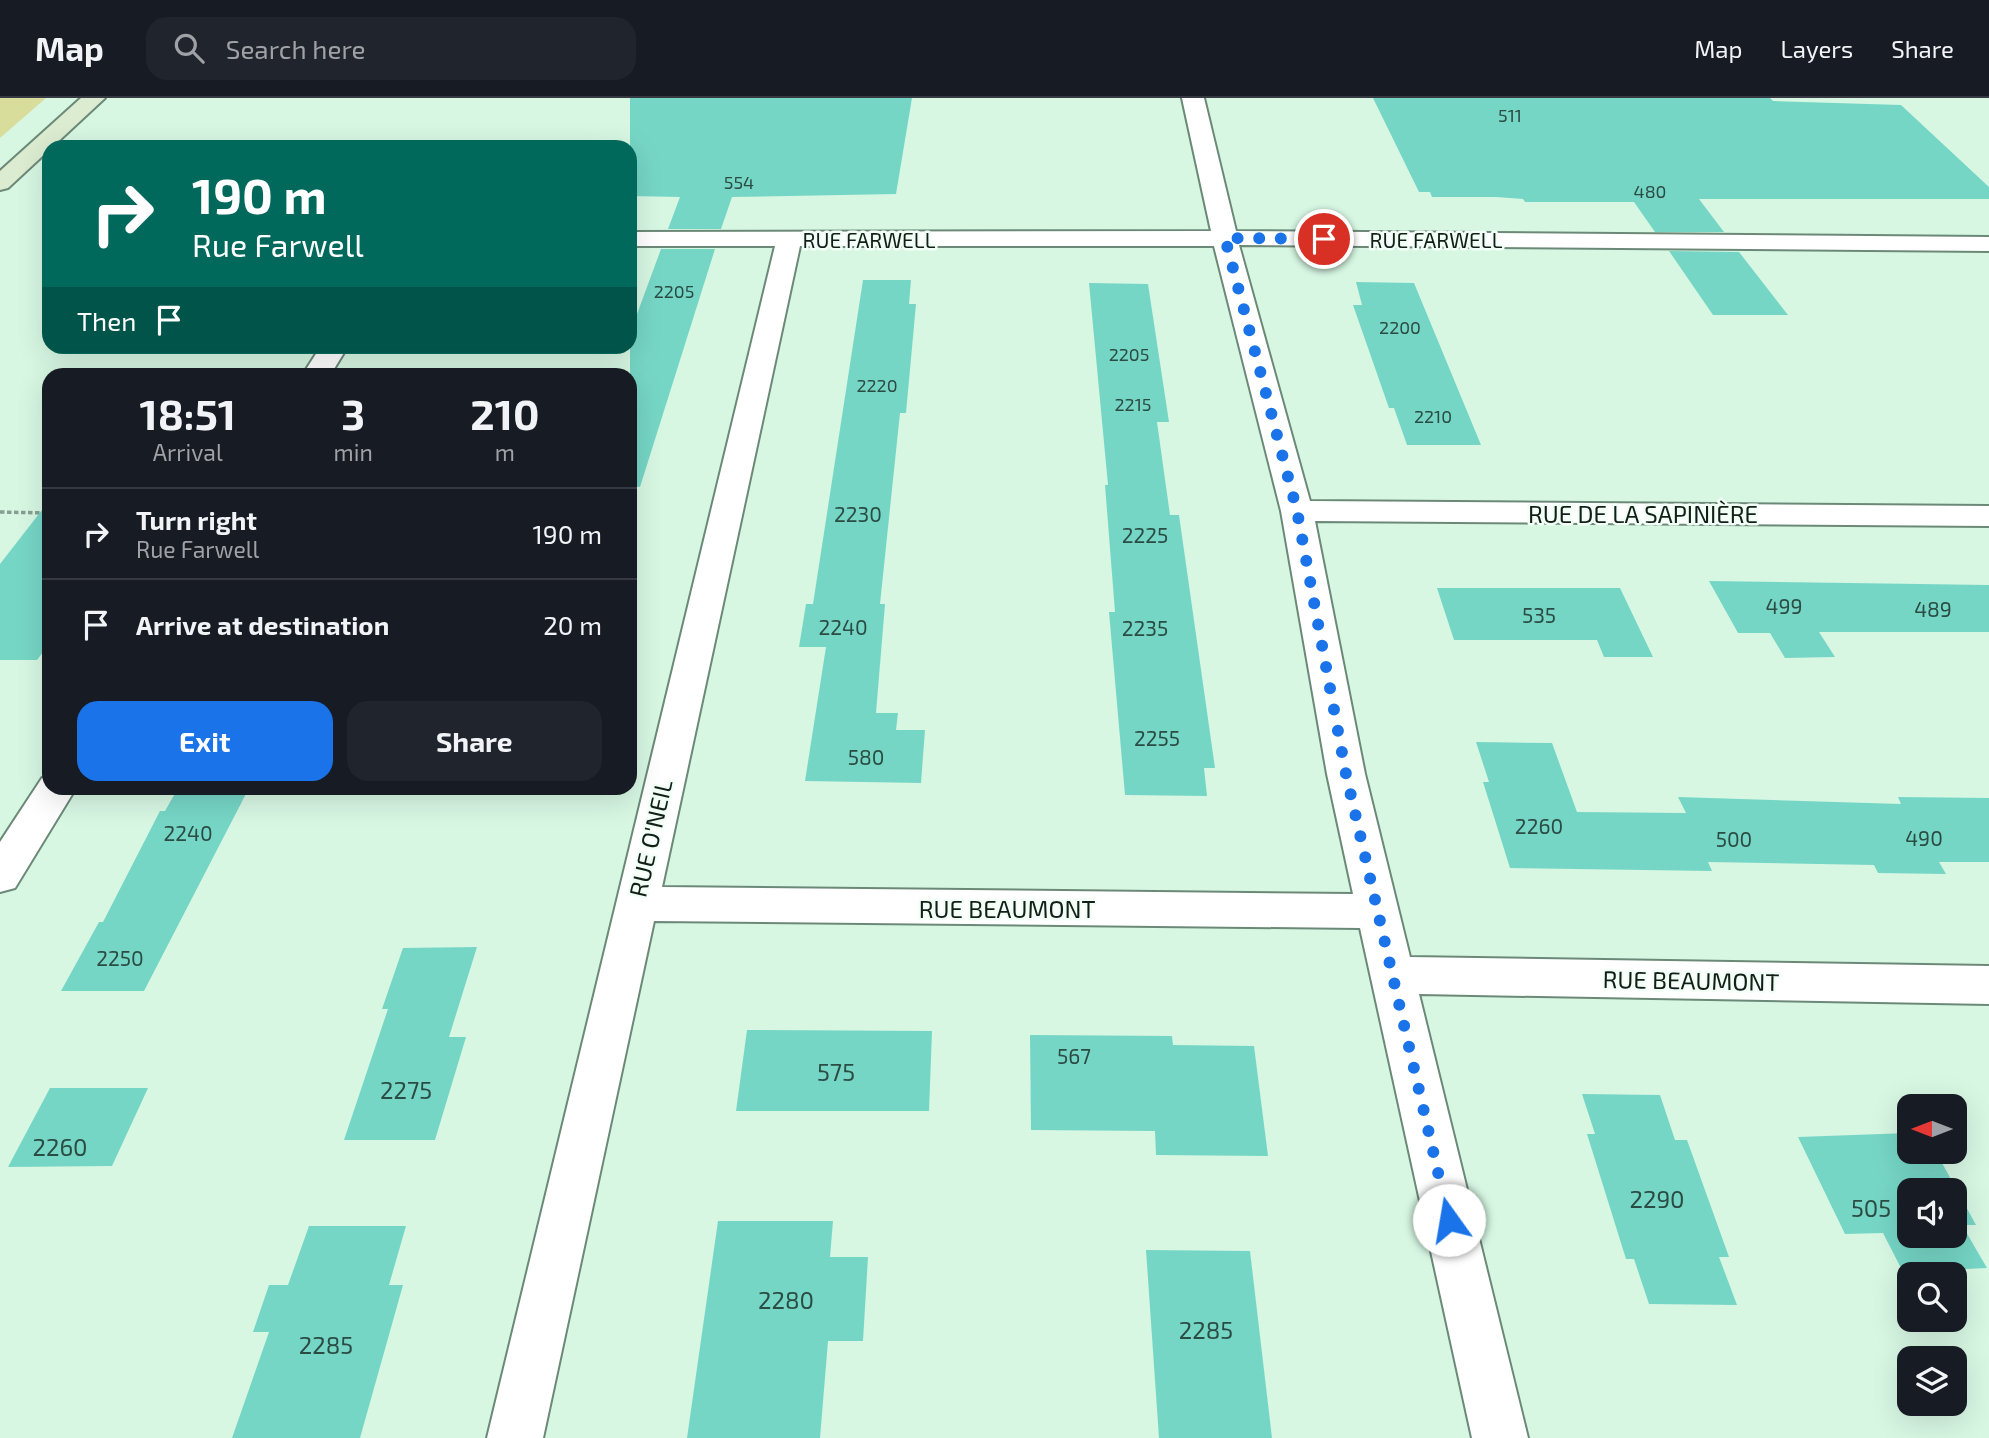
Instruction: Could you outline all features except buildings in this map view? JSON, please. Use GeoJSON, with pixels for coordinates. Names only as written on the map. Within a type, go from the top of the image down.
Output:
{"type":"FeatureCollection","features":[{"type":"Feature","properties":{"kind":"street"},"geometry":{"type":"LineString","coordinates":[[48,140],[94,98]]}},
{"type":"Feature","properties":{"kind":"street"},"geometry":{"type":"LineString","coordinates":[[1193,98],[1225,238],[1297,511],[1346,774],[1500,1438]]}},
{"type":"Feature","properties":{"kind":"street"},"geometry":{"type":"LineString","coordinates":[[0,183],[42,145]]}},
{"type":"Feature","properties":{"kind":"street","name":"RUE FARWELL"},"geometry":{"type":"LineString","coordinates":[[637,239],[1225,238],[1989,244]]}},
{"type":"Feature","properties":{"kind":"street","name":"RUE O'NEIL"},"geometry":{"type":"LineString","coordinates":[[515,1438],[789,239]]}},
{"type":"Feature","properties":{"kind":"street","name":"RUE DE LA SAPINIÈRE"},"geometry":{"type":"LineString","coordinates":[[1297,511],[1989,516]]}},
{"type":"Feature","properties":{"kind":"street"},"geometry":{"type":"LineString","coordinates":[[0,876],[52,795]]}},
{"type":"Feature","properties":{"kind":"street","name":"RUE BEAUMONT"},"geometry":{"type":"LineString","coordinates":[[635,904],[1378,911]]}},
{"type":"Feature","properties":{"kind":"street","name":"RUE BEAUMONT"},"geometry":{"type":"LineString","coordinates":[[1392,975],[1989,985]]}},
{"type":"Feature","properties":{"kind":"path"},"geometry":{"type":"LineString","coordinates":[[0,512],[42,513]]}},
{"type":"Feature","properties":{"kind":"green space"},"geometry":{"type":"Polygon","coordinates":[[[0,98],[46,98],[0,138],[0,98]]]}},
{"type":"Feature","properties":{"kind":"route"},"geometry":{"type":"LineString","coordinates":[[1324,239],[1225,238],[1297,511],[1346,774],[1449,1220]]}}]}
